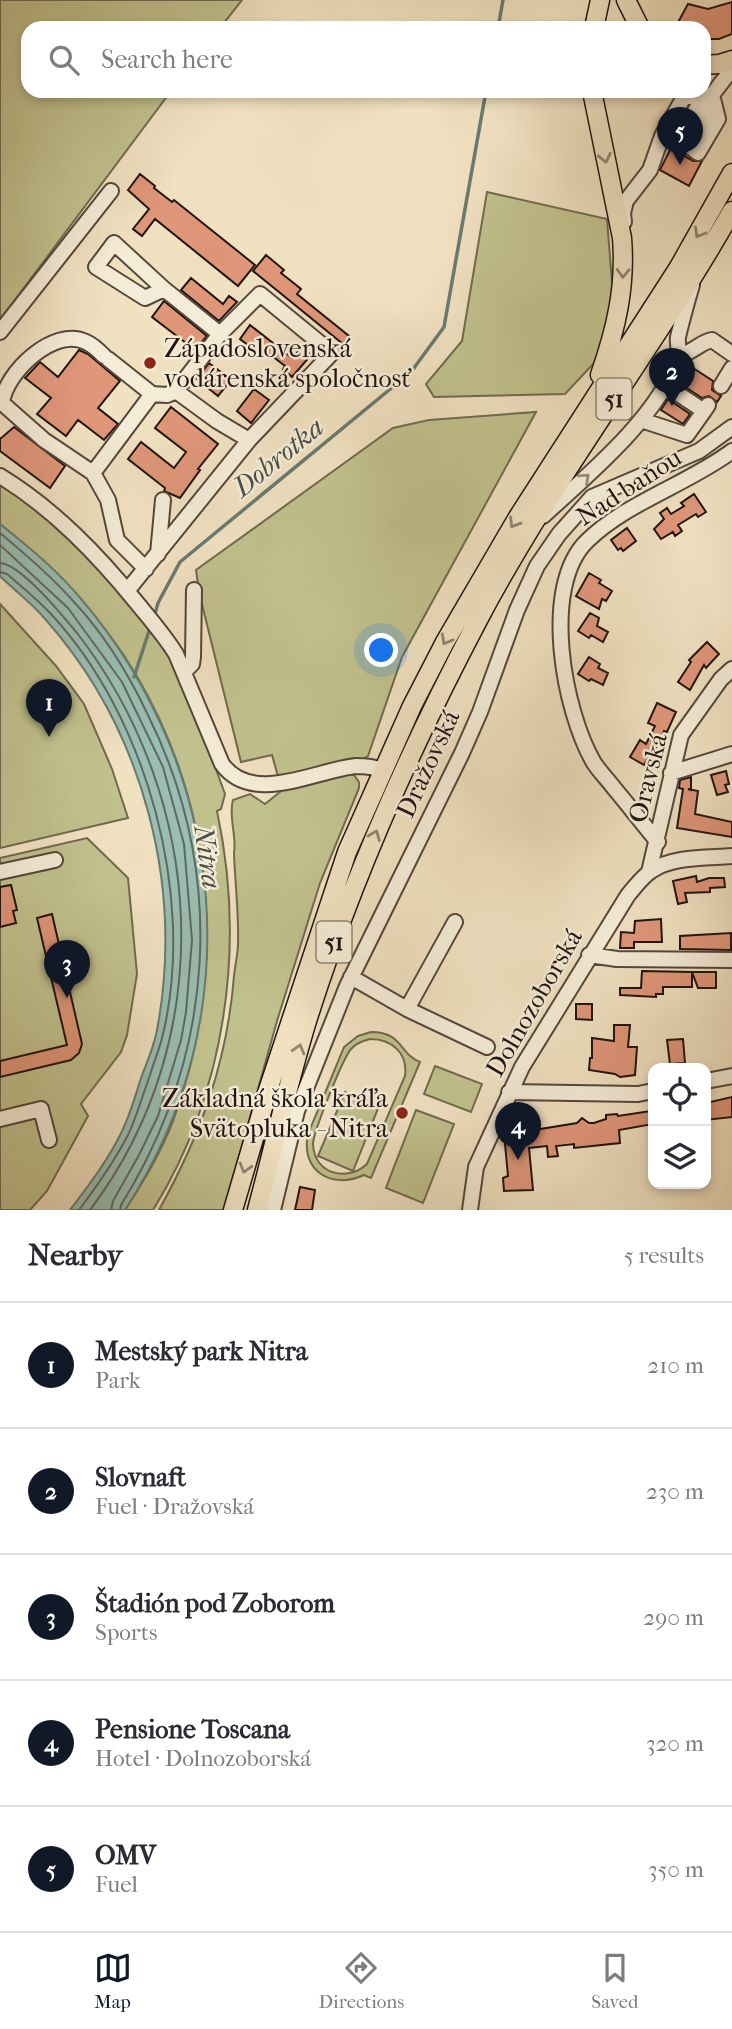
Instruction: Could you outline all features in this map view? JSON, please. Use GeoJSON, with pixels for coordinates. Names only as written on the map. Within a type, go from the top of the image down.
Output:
{"type":"FeatureCollection","features":[{"type":"Feature","properties":{"kind":"main road"},"geometry":{"type":"LineString","coordinates":[[596,21],[600,0]]}},
{"type":"Feature","properties":{"kind":"main road"},"geometry":{"type":"LineString","coordinates":[[626,0],[636,21]]}},
{"type":"Feature","properties":{"kind":"main road"},"geometry":{"type":"LineString","coordinates":[[711,65],[732,60]]}},
{"type":"Feature","properties":{"kind":"main road"},"geometry":{"type":"LineString","coordinates":[[590,403],[620,308],[624,269],[622,238],[593,98]]}},
{"type":"Feature","properties":{"kind":"main road","name":"51"},"geometry":{"type":"LineString","coordinates":[[233,1210],[269,1087],[347,852],[412,706],[445,642],[518,517],[679,267],[732,173]]}},
{"type":"Feature","properties":{"kind":"main road","name":"51"},"geometry":{"type":"LineString","coordinates":[[257,1210],[307,1021],[360,872],[411,753],[479,617],[732,211]]}},
{"type":"Feature","properties":{"kind":"street"},"geometry":{"type":"LineString","coordinates":[[683,144],[698,153],[719,119],[712,94],[732,69]]}},
{"type":"Feature","properties":{"kind":"street"},"geometry":{"type":"LineString","coordinates":[[622,238],[624,206],[650,170],[678,98]]}},
{"type":"Feature","properties":{"kind":"street"},"geometry":{"type":"LineString","coordinates":[[654,157],[683,144],[698,106],[707,98]]}},
{"type":"Feature","properties":{"kind":"street"},"geometry":{"type":"LineString","coordinates":[[0,332],[111,191]]}},
{"type":"Feature","properties":{"kind":"street"},"geometry":{"type":"LineString","coordinates":[[164,289],[145,298],[96,267],[114,243],[164,289],[220,334]]}},
{"type":"Feature","properties":{"kind":"street"},"geometry":{"type":"LineString","coordinates":[[686,354],[678,340],[694,275]]}},
{"type":"Feature","properties":{"kind":"street"},"geometry":{"type":"LineString","coordinates":[[127,591],[146,569],[249,440],[332,353],[260,294],[220,334],[176,391],[167,395],[152,394],[86,341],[71,339],[55,343],[31,355],[3,389],[2,403],[44,440],[93,473],[108,500],[117,540],[146,569]]}},
{"type":"Feature","properties":{"kind":"street"},"geometry":{"type":"LineString","coordinates":[[535,524],[610,454],[640,420],[686,354],[712,340],[732,354]]}},
{"type":"Feature","properties":{"kind":"street"},"geometry":{"type":"LineString","coordinates":[[721,386],[732,368]]}},
{"type":"Feature","properties":{"kind":"street"},"geometry":{"type":"LineString","coordinates":[[640,420],[687,435],[706,408],[665,385]]}},
{"type":"Feature","properties":{"kind":"street"},"geometry":{"type":"LineString","coordinates":[[176,391],[249,440]]}},
{"type":"Feature","properties":{"kind":"street"},"geometry":{"type":"LineString","coordinates":[[93,473],[152,394]]}},
{"type":"Feature","properties":{"kind":"street","name":"Dražovská"},"geometry":{"type":"LineString","coordinates":[[273,1210],[297,1111],[351,978],[462,753],[517,610],[547,550],[592,497],[699,451],[732,428]]}},
{"type":"Feature","properties":{"kind":"street","name":"Nad baňou"},"geometry":{"type":"LineString","coordinates":[[658,842],[595,764],[580,732],[569,698],[561,658],[562,613],[568,569],[587,541],[621,516],[732,451]]}},
{"type":"Feature","properties":{"kind":"street"},"geometry":{"type":"LineString","coordinates":[[0,476],[67,527],[127,591],[167,640],[184,672],[222,764],[229,774],[240,780],[274,785],[355,766],[383,769]]}},
{"type":"Feature","properties":{"kind":"street"},"geometry":{"type":"LineString","coordinates":[[158,554],[163,500]]}},
{"type":"Feature","properties":{"kind":"street"},"geometry":{"type":"LineString","coordinates":[[184,672],[192,664],[193,657],[194,590]]}},
{"type":"Feature","properties":{"kind":"street","name":"Oravská"},"geometry":{"type":"LineString","coordinates":[[649,872],[681,735],[721,678],[732,669]]}},
{"type":"Feature","properties":{"kind":"street"},"geometry":{"type":"LineString","coordinates":[[671,774],[732,754]]}},
{"type":"Feature","properties":{"kind":"street"},"geometry":{"type":"LineString","coordinates":[[649,872],[659,866],[688,859],[732,856]]}},
{"type":"Feature","properties":{"kind":"street"},"geometry":{"type":"LineString","coordinates":[[0,872],[55,860]]}},
{"type":"Feature","properties":{"kind":"street","name":"Dolnozoborská"},"geometry":{"type":"LineString","coordinates":[[470,1210],[476,1167],[522,1067],[628,895],[649,872]]}},
{"type":"Feature","properties":{"kind":"street"},"geometry":{"type":"LineString","coordinates":[[407,1009],[454,922]]}},
{"type":"Feature","properties":{"kind":"street"},"geometry":{"type":"LineString","coordinates":[[589,955],[617,959],[732,960]]}},
{"type":"Feature","properties":{"kind":"street"},"geometry":{"type":"LineString","coordinates":[[351,978],[407,1009],[486,1047]]}},
{"type":"Feature","properties":{"kind":"street"},"geometry":{"type":"LineString","coordinates":[[711,1080],[732,1076]]}},
{"type":"Feature","properties":{"kind":"street"},"geometry":{"type":"LineString","coordinates":[[509,1092],[648,1092]]}},
{"type":"Feature","properties":{"kind":"street"},"geometry":{"type":"LineString","coordinates":[[0,1119],[41,1109],[49,1140]]}},
{"type":"Feature","properties":{"kind":"green space"},"geometry":{"type":"Polygon","coordinates":[[[0,0],[242,0],[226,21],[21,21],[21,98],[166,98],[0,320],[0,0]]]}},
{"type":"Feature","properties":{"kind":"green space"},"geometry":{"type":"Polygon","coordinates":[[[487,192],[607,219],[614,308],[595,362],[565,394],[434,397],[426,384],[462,341],[487,192]]]}},
{"type":"Feature","properties":{"kind":"green space"},"geometry":{"type":"Polygon","coordinates":[[[536,412],[402,657],[368,756],[339,774],[354,775],[359,782],[359,788],[320,883],[277,1021],[224,1210],[159,1210],[199,1126],[210,1097],[225,1039],[238,944],[231,813],[233,800],[250,794],[265,804],[280,792],[281,787],[272,755],[241,762],[196,570],[393,428],[429,420],[536,412]]]}},
{"type":"Feature","properties":{"kind":"green space"},"geometry":{"type":"Polygon","coordinates":[[[0,483],[40,510],[62,529],[117,588],[167,649],[192,704],[225,794],[221,809],[217,811],[226,862],[230,914],[229,965],[223,1017],[213,1067],[198,1117],[178,1165],[153,1210],[125,1210],[157,1156],[173,1121],[190,1065],[202,1008],[207,950],[205,892],[197,835],[183,780],[162,725],[135,673],[107,632],[74,593],[0,524],[0,483]]]}},
{"type":"Feature","properties":{"kind":"green space"},"geometry":{"type":"Polygon","coordinates":[[[0,604],[56,666],[84,704],[112,769],[128,818],[0,848],[0,604]]]}},
{"type":"Feature","properties":{"kind":"green space"},"geometry":{"type":"Polygon","coordinates":[[[87,838],[128,878],[137,974],[127,1035],[121,1052],[81,1104],[88,1116],[47,1191],[30,1210],[0,1210],[0,858],[87,838]]]}},
{"type":"Feature","properties":{"kind":"green space"},"geometry":{"type":"Polygon","coordinates":[[[371,1032],[389,1036],[420,1062],[371,1178],[364,1175],[341,1180],[321,1174],[314,1167],[307,1147],[308,1134],[344,1047],[358,1036],[371,1032]],[[370,1039],[351,1049],[335,1080],[318,1126],[313,1144],[315,1154],[319,1163],[333,1172],[351,1173],[367,1164],[405,1076],[401,1054],[392,1045],[370,1039]]]}},
{"type":"Feature","properties":{"kind":"green space"},"geometry":{"type":"Polygon","coordinates":[[[435,1066],[482,1084],[471,1112],[424,1094],[435,1066]]]}},
{"type":"Feature","properties":{"kind":"green space"},"geometry":{"type":"Polygon","coordinates":[[[345,1092],[379,1106],[353,1171],[318,1156],[345,1092]]]}},
{"type":"Feature","properties":{"kind":"green space"},"geometry":{"type":"Polygon","coordinates":[[[416,1110],[454,1124],[423,1203],[386,1188],[416,1110]]]}},
{"type":"Feature","properties":{"kind":"water"},"geometry":{"type":"Polygon","coordinates":[[[0,524],[73,589],[131,668],[168,742],[193,819],[206,898],[206,978],[192,1058],[165,1136],[125,1210],[70,1210],[105,1162],[122,1131],[156,1036],[164,976],[165,921],[160,866],[148,813],[131,761],[108,711],[80,664],[46,620],[0,576],[0,524]]]}},
{"type":"Feature","properties":{"kind":"building"},"geometry":{"type":"Polygon","coordinates":[[[732,2],[732,34],[711,39],[711,21],[679,21],[688,4],[708,9],[732,2]]]}},
{"type":"Feature","properties":{"kind":"building"},"geometry":{"type":"Polygon","coordinates":[[[671,148],[693,161],[702,161],[689,186],[660,170],[671,148]]]}},
{"type":"Feature","properties":{"kind":"building"},"geometry":{"type":"Polygon","coordinates":[[[140,174],[155,186],[154,188],[172,202],[174,200],[255,265],[238,286],[155,219],[142,236],[133,229],[149,209],[128,190],[140,174]]]}},
{"type":"Feature","properties":{"kind":"building"},"geometry":{"type":"Polygon","coordinates":[[[266,255],[284,270],[281,273],[301,289],[297,294],[349,336],[343,344],[253,271],[266,255]]]}},
{"type":"Feature","properties":{"kind":"building"},"geometry":{"type":"Polygon","coordinates":[[[191,278],[223,304],[229,296],[237,302],[219,321],[181,290],[191,278]]]}},
{"type":"Feature","properties":{"kind":"building"},"geometry":{"type":"Polygon","coordinates":[[[164,301],[207,336],[195,350],[152,317],[164,301]]]}},
{"type":"Feature","properties":{"kind":"building"},"geometry":{"type":"Polygon","coordinates":[[[250,325],[292,358],[302,347],[311,355],[292,377],[283,369],[285,366],[263,349],[259,354],[240,339],[250,325]]]}},
{"type":"Feature","properties":{"kind":"building"},"geometry":{"type":"Polygon","coordinates":[[[79,350],[88,354],[120,381],[98,408],[118,424],[104,440],[78,420],[66,436],[37,414],[51,398],[25,378],[40,362],[58,377],[79,350]]]}},
{"type":"Feature","properties":{"kind":"building"},"geometry":{"type":"Polygon","coordinates":[[[209,363],[231,380],[218,396],[197,379],[209,363]]]}},
{"type":"Feature","properties":{"kind":"building"},"geometry":{"type":"Polygon","coordinates":[[[690,366],[713,381],[712,390],[721,396],[717,402],[709,396],[702,398],[679,383],[690,366]]]}},
{"type":"Feature","properties":{"kind":"building"},"geometry":{"type":"Polygon","coordinates":[[[254,389],[269,400],[251,423],[237,411],[254,389]]]}},
{"type":"Feature","properties":{"kind":"building"},"geometry":{"type":"Polygon","coordinates":[[[668,399],[690,414],[683,424],[661,410],[668,399]]]}},
{"type":"Feature","properties":{"kind":"building"},"geometry":{"type":"Polygon","coordinates":[[[171,407],[218,444],[180,498],[164,491],[165,488],[128,459],[141,442],[174,468],[186,452],[155,428],[171,407]]]}},
{"type":"Feature","properties":{"kind":"building"},"geometry":{"type":"Polygon","coordinates":[[[14,427],[65,466],[50,488],[0,451],[0,439],[14,427]]]}},
{"type":"Feature","properties":{"kind":"building"},"geometry":{"type":"Polygon","coordinates":[[[694,494],[706,512],[698,517],[696,514],[678,525],[682,531],[675,536],[673,532],[661,539],[654,529],[664,519],[660,513],[667,508],[671,514],[684,506],[681,503],[694,494]]]}},
{"type":"Feature","properties":{"kind":"building"},"geometry":{"type":"Polygon","coordinates":[[[627,528],[636,541],[623,551],[621,548],[618,550],[611,540],[627,528]]]}},
{"type":"Feature","properties":{"kind":"building"},"geometry":{"type":"Polygon","coordinates":[[[589,573],[612,591],[606,601],[602,599],[599,609],[576,596],[589,573]]]}},
{"type":"Feature","properties":{"kind":"building"},"geometry":{"type":"Polygon","coordinates":[[[590,613],[599,618],[597,626],[608,632],[603,642],[578,631],[590,613]]]}},
{"type":"Feature","properties":{"kind":"building"},"geometry":{"type":"Polygon","coordinates":[[[707,642],[719,654],[706,668],[704,665],[690,690],[678,682],[691,662],[689,660],[707,642]]]}},
{"type":"Feature","properties":{"kind":"building"},"geometry":{"type":"Polygon","coordinates":[[[589,657],[600,664],[598,668],[608,673],[603,685],[578,674],[589,657]]]}},
{"type":"Feature","properties":{"kind":"building"},"geometry":{"type":"Polygon","coordinates":[[[657,703],[676,712],[667,732],[664,731],[644,765],[630,757],[640,740],[646,744],[655,726],[648,723],[657,703]]]}},
{"type":"Feature","properties":{"kind":"building"},"geometry":{"type":"Polygon","coordinates":[[[726,771],[729,784],[725,785],[728,792],[717,795],[711,775],[726,771]]]}},
{"type":"Feature","properties":{"kind":"building"},"geometry":{"type":"Polygon","coordinates":[[[691,777],[691,790],[698,791],[695,814],[732,822],[732,837],[677,828],[683,789],[679,788],[680,780],[691,777]]]}},
{"type":"Feature","properties":{"kind":"building"},"geometry":{"type":"Polygon","coordinates":[[[696,876],[697,882],[709,878],[724,878],[725,887],[710,888],[710,892],[685,893],[687,902],[678,904],[673,881],[696,876]]]}},
{"type":"Feature","properties":{"kind":"building"},"geometry":{"type":"Polygon","coordinates":[[[11,885],[17,910],[13,911],[16,923],[0,927],[0,887],[11,885]]]}},
{"type":"Feature","properties":{"kind":"building"},"geometry":{"type":"Polygon","coordinates":[[[52,914],[82,1044],[79,1053],[71,1060],[0,1077],[0,1061],[67,1045],[37,918],[52,914]]]}},
{"type":"Feature","properties":{"kind":"building"},"geometry":{"type":"Polygon","coordinates":[[[661,919],[662,942],[634,942],[634,948],[620,948],[621,932],[634,933],[635,921],[661,919]]]}},
{"type":"Feature","properties":{"kind":"building"},"geometry":{"type":"Polygon","coordinates":[[[731,933],[731,950],[680,949],[680,936],[731,933]]]}},
{"type":"Feature","properties":{"kind":"building"},"geometry":{"type":"Polygon","coordinates":[[[642,971],[692,972],[692,987],[663,987],[663,994],[656,994],[656,997],[620,995],[620,988],[641,988],[642,971]]]}},
{"type":"Feature","properties":{"kind":"building"},"geometry":{"type":"Polygon","coordinates":[[[692,972],[716,972],[716,988],[698,988],[692,972]]]}},
{"type":"Feature","properties":{"kind":"building"},"geometry":{"type":"Polygon","coordinates":[[[576,1004],[592,1004],[592,1020],[576,1019],[576,1004]]]}},
{"type":"Feature","properties":{"kind":"building"},"geometry":{"type":"Polygon","coordinates":[[[614,1025],[630,1025],[628,1047],[637,1047],[635,1075],[620,1077],[589,1070],[592,1038],[614,1041],[614,1025]]]}},
{"type":"Feature","properties":{"kind":"building"},"geometry":{"type":"Polygon","coordinates":[[[683,1039],[685,1063],[670,1063],[667,1040],[683,1039]]]}},
{"type":"Feature","properties":{"kind":"building"},"geometry":{"type":"Polygon","coordinates":[[[732,1097],[732,1117],[711,1119],[711,1102],[732,1097]]]}},
{"type":"Feature","properties":{"kind":"building"},"geometry":{"type":"Polygon","coordinates":[[[648,1112],[648,1125],[619,1130],[620,1143],[574,1148],[574,1144],[556,1146],[558,1156],[548,1157],[547,1146],[529,1148],[533,1190],[504,1191],[503,1178],[508,1176],[505,1144],[511,1131],[577,1123],[582,1118],[594,1123],[606,1119],[606,1115],[648,1112]]]}},
{"type":"Feature","properties":{"kind":"building"},"geometry":{"type":"Polygon","coordinates":[[[300,1187],[315,1190],[312,1210],[295,1210],[300,1187]]]}},
{"type":"Feature","properties":{"kind":"waterway","name":"Dobrotka"},"geometry":{"type":"LineString","coordinates":[[499,21],[503,0]]}},
{"type":"Feature","properties":{"kind":"waterway","name":"Dobrotka"},"geometry":{"type":"LineString","coordinates":[[154,617],[158,603],[180,562],[411,372],[444,327],[485,98]]}},
{"type":"Feature","properties":{"kind":"waterway","name":"Dobrotka"},"geometry":{"type":"LineString","coordinates":[[134,677],[150,628]]}},
{"type":"Feature","properties":{"kind":"place","name":"OMV"},"geometry":{"type":"Point","coordinates":[680,165]}},
{"type":"Feature","properties":{"kind":"place","name":"Západoslovenská vodárenská spoločnosť"},"geometry":{"type":"Point","coordinates":[150,363]}},
{"type":"Feature","properties":{"kind":"place","name":"Slovnaft"},"geometry":{"type":"Point","coordinates":[672,406]}},
{"type":"Feature","properties":{"kind":"place","name":"Mestský park Nitra"},"geometry":{"type":"Point","coordinates":[49,737]}},
{"type":"Feature","properties":{"kind":"place","name":"Štadión pod Zoborom"},"geometry":{"type":"Point","coordinates":[67,998]}},
{"type":"Feature","properties":{"kind":"place","name":"Základná škola kráľa Svätopluka - Nitra"},"geometry":{"type":"Point","coordinates":[402,1113]}},
{"type":"Feature","properties":{"kind":"place","name":"Pensione Toscana"},"geometry":{"type":"Point","coordinates":[518,1160]}},
{"type":"Feature","properties":{"kind":"water label","name":"Nitra"},"geometry":{"type":"Point","coordinates":[208,857]}}]}
